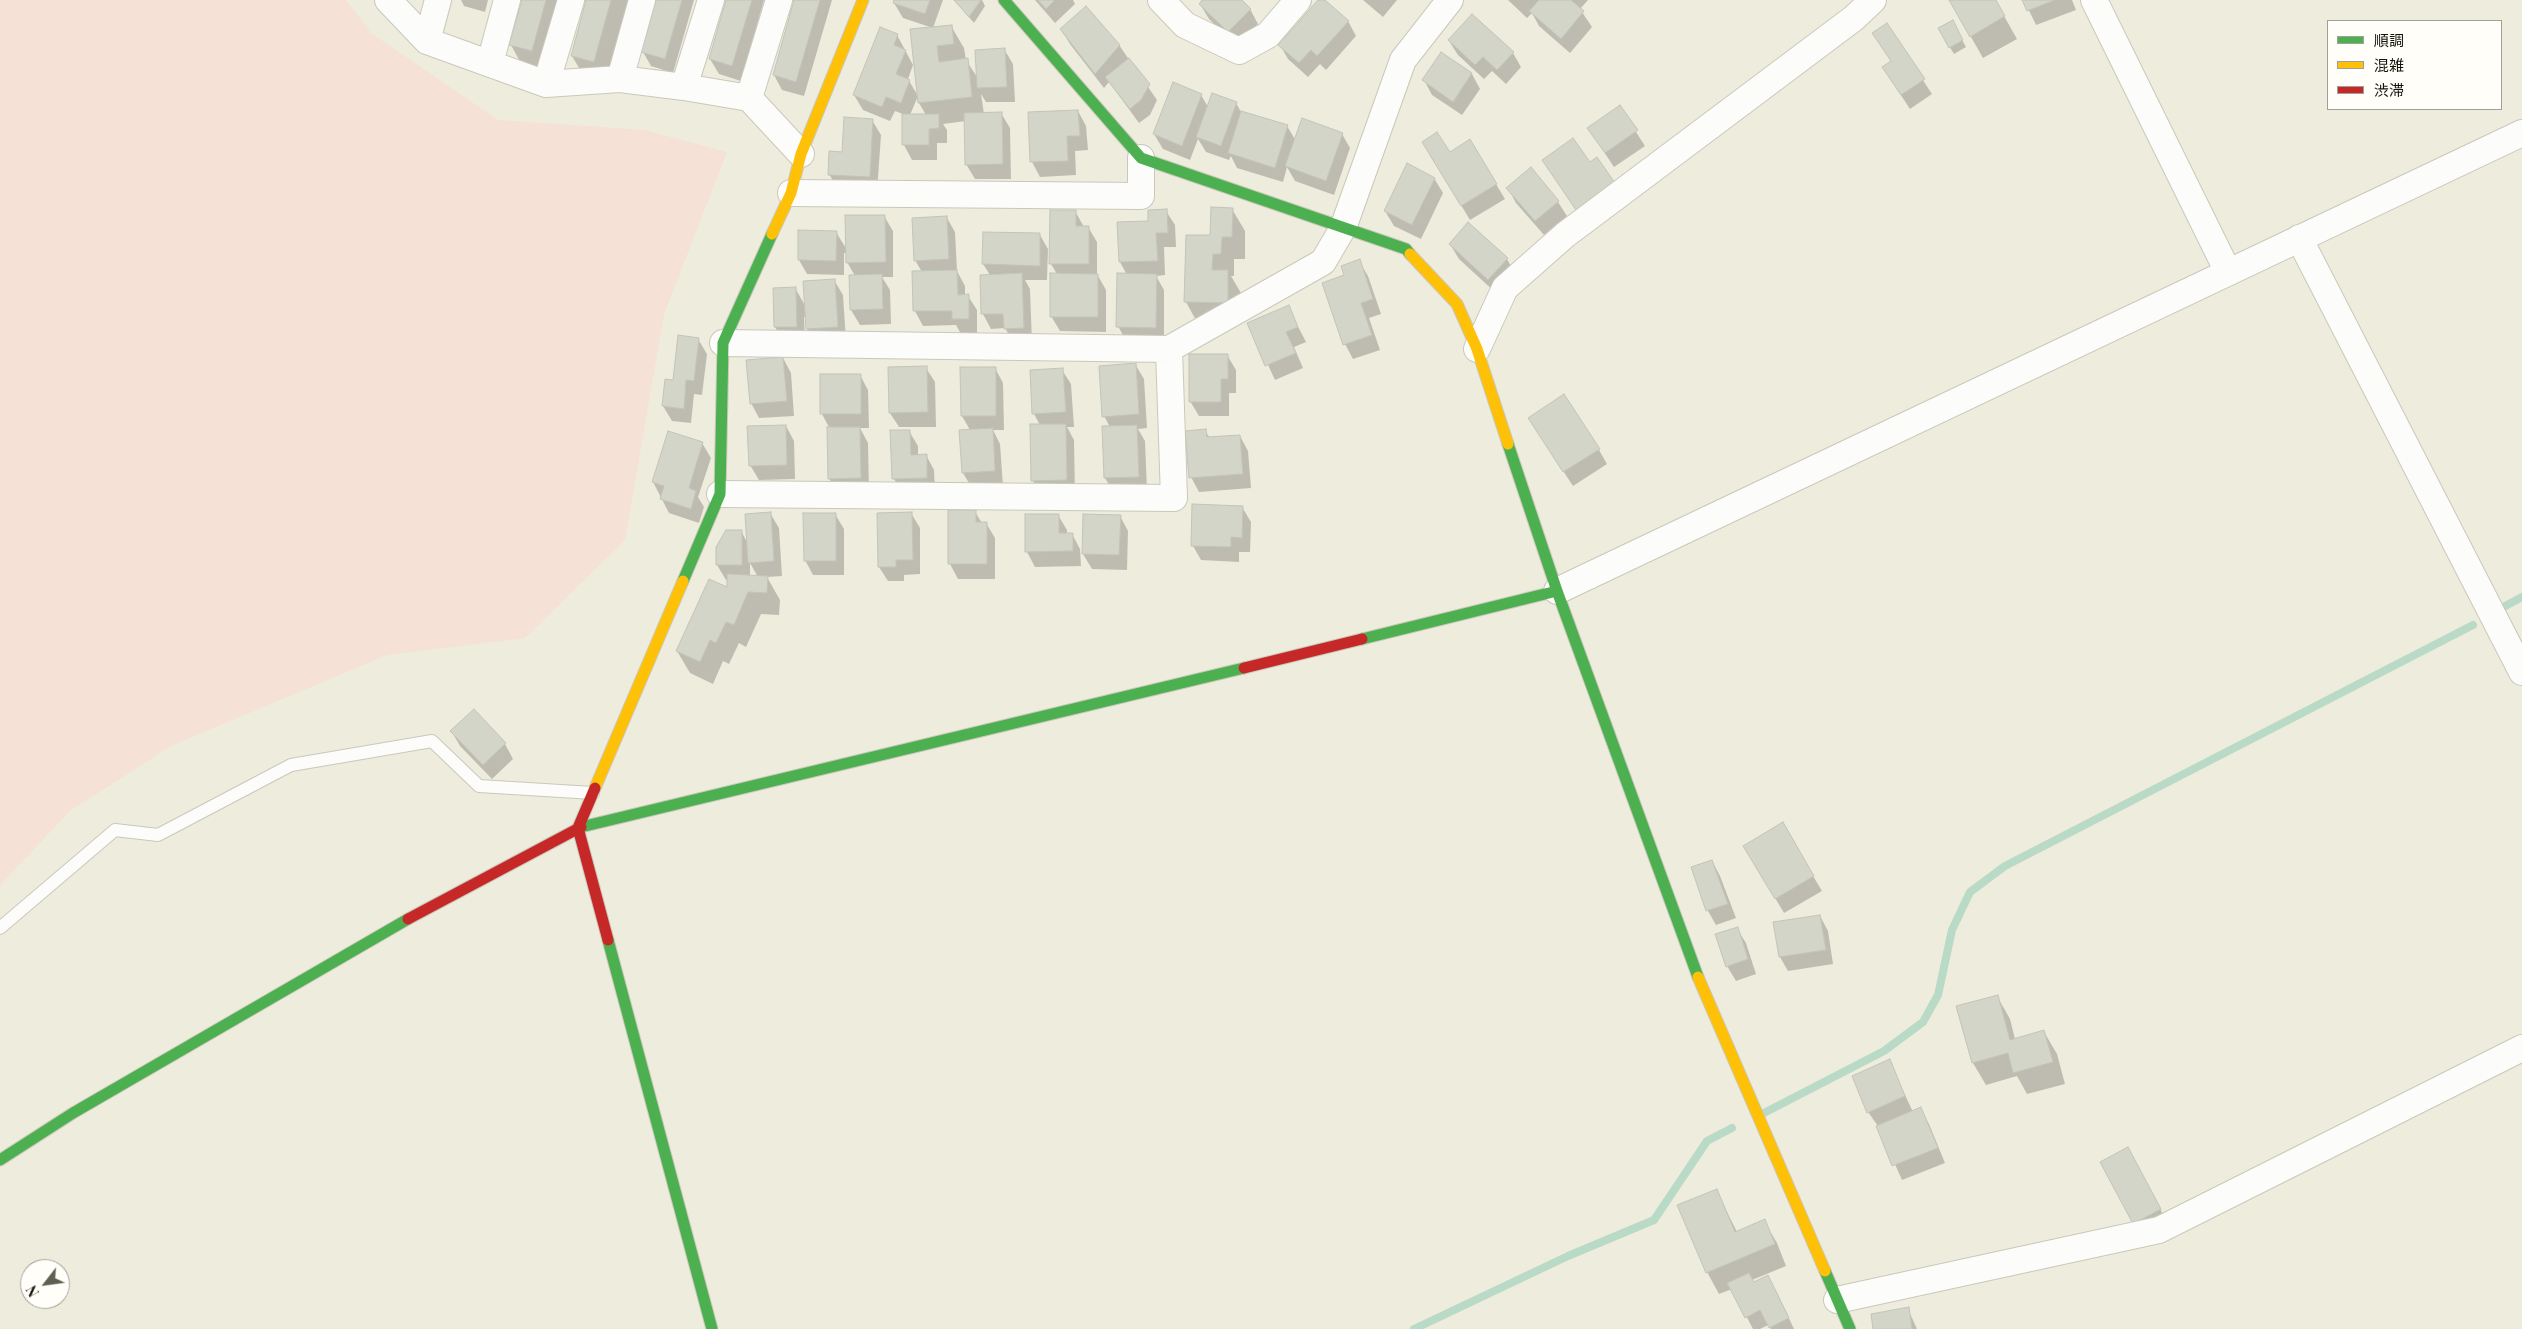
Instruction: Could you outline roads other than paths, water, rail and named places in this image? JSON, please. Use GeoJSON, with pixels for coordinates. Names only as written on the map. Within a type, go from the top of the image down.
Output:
{"type":"FeatureCollection","features":[{"type":"Feature","properties":{"kind":"street"},"geometry":{"type":"LineString","coordinates":[[388,0],[427,41],[546,84],[620,79],[749,98],[801,154]]}},
{"type":"Feature","properties":{"kind":"street"},"geometry":{"type":"LineString","coordinates":[[427,41],[438,0]]}},
{"type":"Feature","properties":{"kind":"street"},"geometry":{"type":"LineString","coordinates":[[490,63],[507,0]]}},
{"type":"Feature","properties":{"kind":"street"},"geometry":{"type":"LineString","coordinates":[[546,84],[571,0]]}},
{"type":"Feature","properties":{"kind":"street"},"geometry":{"type":"LineString","coordinates":[[620,79],[642,0]]}},
{"type":"Feature","properties":{"kind":"street"},"geometry":{"type":"LineString","coordinates":[[684,87],[711,0]]}},
{"type":"Feature","properties":{"kind":"street"},"geometry":{"type":"LineString","coordinates":[[749,98],[779,0]]}},
{"type":"Feature","properties":{"kind":"street"},"geometry":{"type":"LineString","coordinates":[[712,1329],[578,828],[720,494],[723,343],[791,193],[801,154],[863,0]]}},
{"type":"Feature","properties":{"kind":"street"},"geometry":{"type":"LineString","coordinates":[[1004,0],[1141,158],[1406,249],[1457,304],[1477,349],[1557,591],[1693,965],[1850,1329]]}},
{"type":"Feature","properties":{"kind":"street"},"geometry":{"type":"LineString","coordinates":[[1161,0],[1184,25],[1239,51],[1268,35],[1298,0]]}},
{"type":"Feature","properties":{"kind":"street"},"geometry":{"type":"LineString","coordinates":[[723,343],[1169,349],[1323,262],[1343,228],[1403,60],[1450,0]]}},
{"type":"Feature","properties":{"kind":"street"},"geometry":{"type":"LineString","coordinates":[[1477,349],[1505,288],[1557,242],[1854,18],[1873,0]]}},
{"type":"Feature","properties":{"kind":"street"},"geometry":{"type":"LineString","coordinates":[[2094,0],[2228,272]]}},
{"type":"Feature","properties":{"kind":"street"},"geometry":{"type":"LineString","coordinates":[[0,1160],[81,1108],[395,927],[578,828],[1088,707],[1557,591],[2522,133]]}},
{"type":"Feature","properties":{"kind":"street"},"geometry":{"type":"LineString","coordinates":[[791,193],[1141,196],[1141,158]]}},
{"type":"Feature","properties":{"kind":"street"},"geometry":{"type":"LineString","coordinates":[[2299,238],[2522,672]]}},
{"type":"Feature","properties":{"kind":"street"},"geometry":{"type":"LineString","coordinates":[[720,494],[1174,498],[1169,349]]}},
{"type":"Feature","properties":{"kind":"street"},"geometry":{"type":"LineString","coordinates":[[1838,1300],[2158,1230],[2522,1048]]}},
{"type":"Feature","properties":{"kind":"lane"},"geometry":{"type":"LineString","coordinates":[[0,928],[115,830],[158,835],[291,764],[432,740],[478,786],[592,793]]}},
{"type":"Feature","properties":{"kind":"waterway"},"geometry":{"type":"LineString","coordinates":[[2498,610],[2522,597]]}},
{"type":"Feature","properties":{"kind":"waterway"},"geometry":{"type":"LineString","coordinates":[[1762,1114],[1884,1051],[1923,1022],[1938,995],[1952,930],[1970,892],[2005,866],[2473,625]]}},
{"type":"Feature","properties":{"kind":"waterway"},"geometry":{"type":"LineString","coordinates":[[1414,1329],[1568,1256],[1654,1220],[1707,1141],[1732,1128]]}}]}
